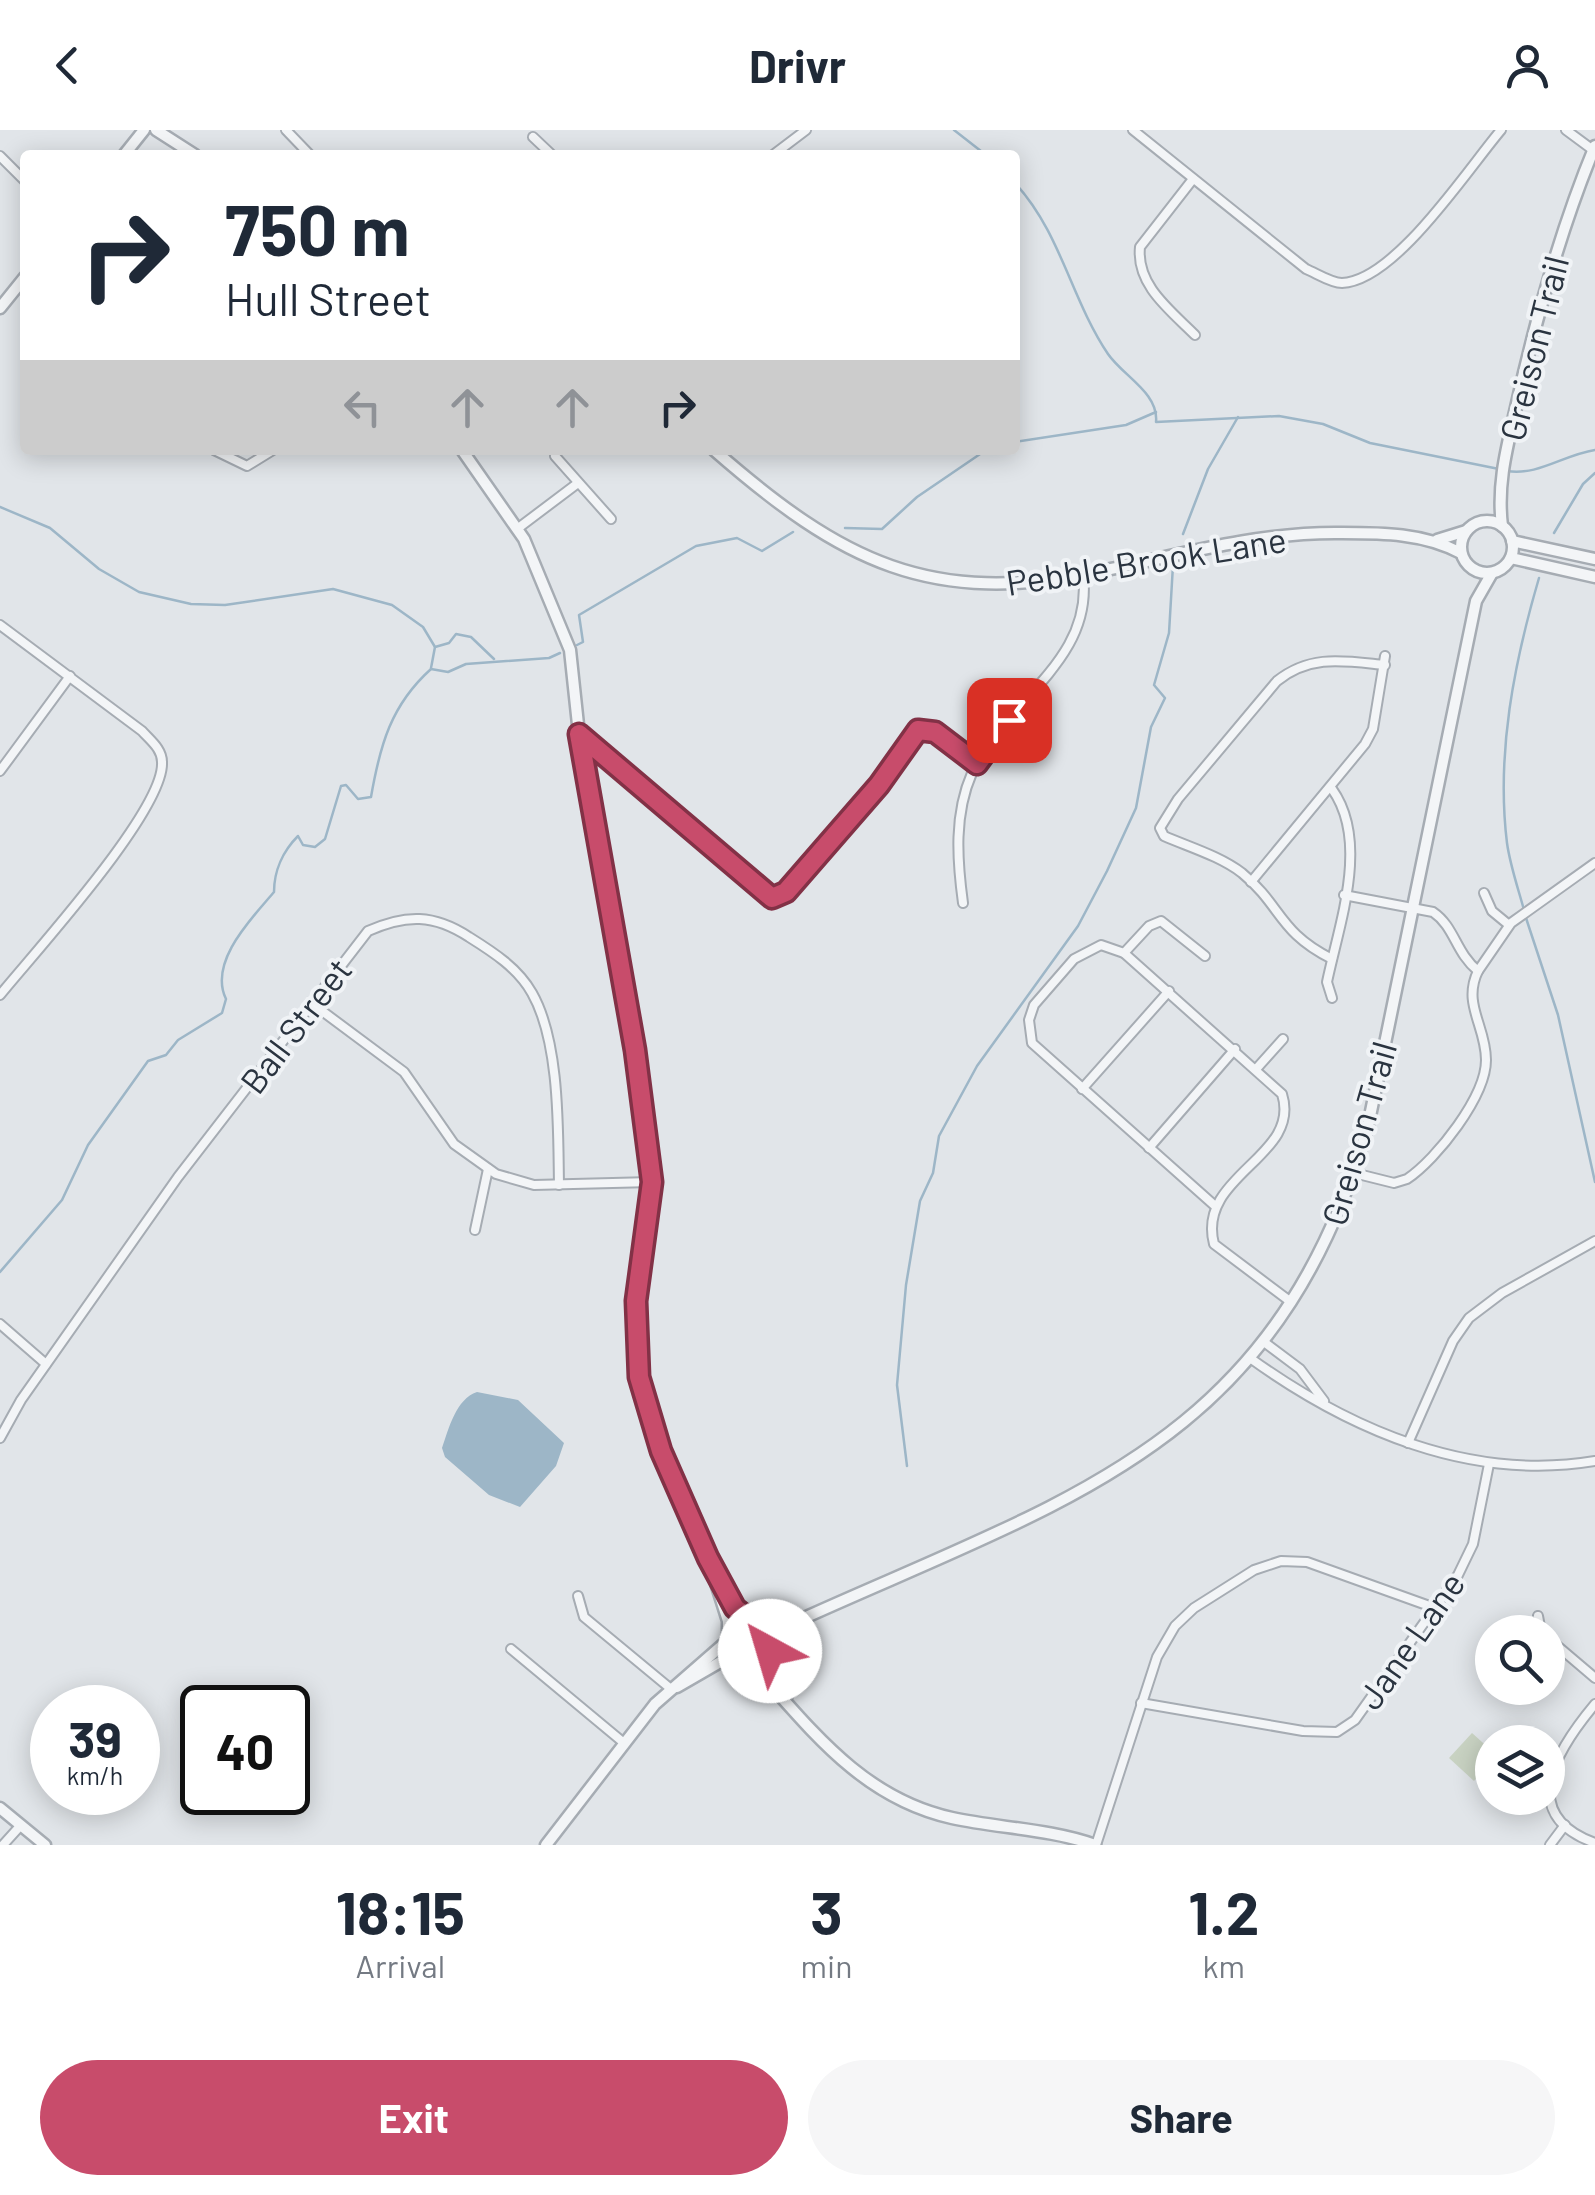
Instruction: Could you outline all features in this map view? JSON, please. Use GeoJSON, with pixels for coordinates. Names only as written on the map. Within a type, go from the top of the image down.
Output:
{"type":"FeatureCollection","features":[{"type":"Feature","properties":{"kind":"street"},"geometry":{"type":"LineString","coordinates":[[128,150],[144,130]]}},
{"type":"Feature","properties":{"kind":"street"},"geometry":{"type":"LineString","coordinates":[[156,130],[186,150]]}},
{"type":"Feature","properties":{"kind":"street"},"geometry":{"type":"LineString","coordinates":[[286,130],[305,150]]}},
{"type":"Feature","properties":{"kind":"street"},"geometry":{"type":"LineString","coordinates":[[780,150],[806,130]]}},
{"type":"Feature","properties":{"kind":"street"},"geometry":{"type":"LineString","coordinates":[[1134,130],[1306,269],[1340,283],[1370,275],[1397,255],[1501,130]]}},
{"type":"Feature","properties":{"kind":"street"},"geometry":{"type":"LineString","coordinates":[[1566,130],[1594,148]]}},
{"type":"Feature","properties":{"kind":"street"},"geometry":{"type":"LineString","coordinates":[[533,136],[547,150]]}},
{"type":"Feature","properties":{"kind":"street","name":"Greison Trail"},"geometry":{"type":"LineString","coordinates":[[1502,526],[1498,494],[1504,458],[1547,278],[1594,148]]}},
{"type":"Feature","properties":{"kind":"street"},"geometry":{"type":"LineString","coordinates":[[0,156],[20,176]]}},
{"type":"Feature","properties":{"kind":"street"},"geometry":{"type":"LineString","coordinates":[[1193,179],[1140,246],[1139,260],[1148,284],[1196,335]]}},
{"type":"Feature","properties":{"kind":"street"},"geometry":{"type":"LineString","coordinates":[[0,308],[20,292]]}},
{"type":"Feature","properties":{"kind":"street"},"geometry":{"type":"LineString","coordinates":[[224,455],[246,466],[265,455]]}},
{"type":"Feature","properties":{"kind":"street"},"geometry":{"type":"LineString","coordinates":[[466,455],[517,528],[540,569],[569,647],[578,690],[579,734],[638,1066],[652,1182],[636,1301],[639,1377],[661,1451],[708,1558],[735,1608],[762,1628],[770,1642],[772,1672],[800,1717]]}},
{"type":"Feature","properties":{"kind":"street","name":"Pebble Brook Lane"},"geometry":{"type":"LineString","coordinates":[[720,455],[809,528],[875,561],[946,581],[990,585],[1082,575],[1209,546],[1286,536],[1392,534],[1437,540],[1461,552]]}},
{"type":"Feature","properties":{"kind":"street"},"geometry":{"type":"LineString","coordinates":[[555,456],[611,519]]}},
{"type":"Feature","properties":{"kind":"street"},"geometry":{"type":"LineString","coordinates":[[517,528],[578,483]]}},
{"type":"Feature","properties":{"kind":"street","name":"Greison Trail"},"geometry":{"type":"LineString","coordinates":[[1482,522],[1498,494]]}},
{"type":"Feature","properties":{"kind":"street"},"geometry":{"type":"LineString","coordinates":[[1482,522],[1502,526],[1512,541],[1511,558],[1492,574],[1472,570],[1461,552],[1466,531],[1482,522]]}},
{"type":"Feature","properties":{"kind":"street","name":"Pebble Brook Lane"},"geometry":{"type":"LineString","coordinates":[[1437,540],[1466,531]]}},
{"type":"Feature","properties":{"kind":"street"},"geometry":{"type":"LineString","coordinates":[[1512,541],[1595,560]]}},
{"type":"Feature","properties":{"kind":"street"},"geometry":{"type":"LineString","coordinates":[[1511,558],[1595,577]]}},
{"type":"Feature","properties":{"kind":"street","name":"Greison Trail"},"geometry":{"type":"LineString","coordinates":[[762,1628],[795,1622],[1074,1496],[1124,1469],[1209,1403],[1264,1342],[1291,1302],[1330,1236],[1354,1174],[1414,907],[1476,600],[1472,570]]}},
{"type":"Feature","properties":{"kind":"street","name":"Greison Trail"},"geometry":{"type":"LineString","coordinates":[[1476,600],[1492,574]]}},
{"type":"Feature","properties":{"kind":"street"},"geometry":{"type":"LineString","coordinates":[[963,903],[958,832],[964,798],[977,764],[1076,634],[1085,597],[1082,575]]}},
{"type":"Feature","properties":{"kind":"street"},"geometry":{"type":"LineString","coordinates":[[0,625],[142,731],[161,756],[161,778],[121,845],[0,995]]}},
{"type":"Feature","properties":{"kind":"street"},"geometry":{"type":"LineString","coordinates":[[1251,882],[1332,788],[1373,730],[1385,661],[1327,660],[1294,668],[1277,682],[1160,828],[1164,836],[1229,864],[1251,882],[1301,944],[1332,959]]}},
{"type":"Feature","properties":{"kind":"street"},"geometry":{"type":"LineString","coordinates":[[0,771],[70,676]]}},
{"type":"Feature","properties":{"kind":"street"},"geometry":{"type":"LineString","coordinates":[[579,734],[772,898],[786,892],[852,818],[918,730],[935,732],[977,764]]}},
{"type":"Feature","properties":{"kind":"street"},"geometry":{"type":"LineString","coordinates":[[1332,788],[1342,802],[1351,833],[1327,982],[1332,998]]}},
{"type":"Feature","properties":{"kind":"street"},"geometry":{"type":"LineString","coordinates":[[1354,1174],[1394,1182],[1406,1179],[1476,1099],[1486,1059],[1470,1000],[1478,970],[1509,925],[1595,863]]}},
{"type":"Feature","properties":{"kind":"street"},"geometry":{"type":"LineString","coordinates":[[1484,893],[1492,911],[1509,925]]}},
{"type":"Feature","properties":{"kind":"street"},"geometry":{"type":"LineString","coordinates":[[1344,895],[1414,907],[1444,919],[1456,950],[1478,970]]}},
{"type":"Feature","properties":{"kind":"street","name":"Ball Street"},"geometry":{"type":"LineString","coordinates":[[0,1438],[46,1364],[310,1002],[368,930],[392,920],[426,916],[458,930],[511,966],[532,994],[543,1024],[557,1108],[559,1185]]}},
{"type":"Feature","properties":{"kind":"street"},"geometry":{"type":"LineString","coordinates":[[1124,953],[1149,926],[1161,921],[1204,956]]}},
{"type":"Feature","properties":{"kind":"street"},"geometry":{"type":"LineString","coordinates":[[1214,1205],[1032,1043],[1029,1020],[1034,1005],[1087,949],[1101,945],[1124,953],[1235,1048],[1282,1094],[1286,1105],[1280,1132],[1214,1205],[1210,1230],[1214,1244],[1291,1302]]}},
{"type":"Feature","properties":{"kind":"street"},"geometry":{"type":"LineString","coordinates":[[1082,1089],[1168,991]]}},
{"type":"Feature","properties":{"kind":"street"},"geometry":{"type":"LineString","coordinates":[[310,1002],[404,1072],[454,1144],[488,1169],[534,1185],[652,1182]]}},
{"type":"Feature","properties":{"kind":"street"},"geometry":{"type":"LineString","coordinates":[[1257,1068],[1283,1039]]}},
{"type":"Feature","properties":{"kind":"street"},"geometry":{"type":"LineString","coordinates":[[1149,1148],[1235,1048]]}},
{"type":"Feature","properties":{"kind":"street"},"geometry":{"type":"LineString","coordinates":[[475,1230],[488,1169]]}},
{"type":"Feature","properties":{"kind":"street"},"geometry":{"type":"LineString","coordinates":[[1408,1443],[1453,1341],[1469,1318],[1502,1293],[1595,1241]]}},
{"type":"Feature","properties":{"kind":"street"},"geometry":{"type":"LineString","coordinates":[[0,1324],[46,1364]]}},
{"type":"Feature","properties":{"kind":"street"},"geometry":{"type":"LineString","coordinates":[[1264,1342],[1300,1368],[1324,1401]]}},
{"type":"Feature","properties":{"kind":"street"},"geometry":{"type":"LineString","coordinates":[[1250,1358],[1298,1392],[1408,1443],[1488,1464],[1528,1466],[1595,1461]]}},
{"type":"Feature","properties":{"kind":"street","name":"Jane Lane"},"geometry":{"type":"LineString","coordinates":[[1142,1703],[1303,1731],[1337,1732],[1355,1720],[1435,1608],[1473,1544],[1488,1464]]}},
{"type":"Feature","properties":{"kind":"street"},"geometry":{"type":"LineString","coordinates":[[708,1558],[728,1621],[727,1638],[740,1665]]}},
{"type":"Feature","properties":{"kind":"street"},"geometry":{"type":"LineString","coordinates":[[672,1689],[722,1662],[740,1665],[760,1673],[846,1765],[898,1800],[956,1819],[1095,1845],[1157,1657],[1175,1626],[1194,1608],[1254,1570],[1281,1561],[1308,1562],[1435,1608]]}},
{"type":"Feature","properties":{"kind":"street"},"geometry":{"type":"LineString","coordinates":[[578,1596],[584,1617],[672,1689]]}},
{"type":"Feature","properties":{"kind":"street"},"geometry":{"type":"LineString","coordinates":[[546,1845],[624,1743],[672,1689],[738,1625],[750,1622]]}},
{"type":"Feature","properties":{"kind":"street","name":"Greison Trail"},"geometry":{"type":"LineString","coordinates":[[770,1642],[795,1622]]}},
{"type":"Feature","properties":{"kind":"street"},"geometry":{"type":"LineString","coordinates":[[511,1649],[624,1743]]}},
{"type":"Feature","properties":{"kind":"street"},"geometry":{"type":"LineString","coordinates":[[1565,1652],[1595,1678]]}},
{"type":"Feature","properties":{"kind":"street"},"geometry":{"type":"LineString","coordinates":[[740,1665],[759,1664],[768,1655]]}},
{"type":"Feature","properties":{"kind":"street"},"geometry":{"type":"LineString","coordinates":[[1595,1704],[1556,1754],[1550,1774],[1554,1808],[1575,1841],[1595,1843]]}},
{"type":"Feature","properties":{"kind":"street"},"geometry":{"type":"LineString","coordinates":[[0,1808],[45,1845]]}},
{"type":"Feature","properties":{"kind":"street"},"geometry":{"type":"LineString","coordinates":[[3,1845],[21,1825]]}},
{"type":"Feature","properties":{"kind":"street"},"geometry":{"type":"LineString","coordinates":[[1550,1845],[1565,1825]]}},
{"type":"Feature","properties":{"kind":"green space"},"geometry":{"type":"Polygon","coordinates":[[[1472,1733],[1475,1736],[1474,1781],[1449,1758],[1472,1733]]]}},
{"type":"Feature","properties":{"kind":"water"},"geometry":{"type":"Polygon","coordinates":[[[477,1392],[518,1400],[564,1443],[556,1466],[520,1507],[489,1495],[445,1457],[442,1448],[454,1415],[477,1392]]]}},
{"type":"Feature","properties":{"kind":"waterway"},"geometry":{"type":"LineString","coordinates":[[954,130],[980,150]]}},
{"type":"Feature","properties":{"kind":"waterway"},"geometry":{"type":"LineString","coordinates":[[1020,189],[1044,223],[1095,333],[1114,362],[1152,402],[1156,422],[1279,416],[1323,424],[1370,443],[1499,469]]}},
{"type":"Feature","properties":{"kind":"waterway"},"geometry":{"type":"LineString","coordinates":[[1020,441],[1126,425],[1156,412]]}},
{"type":"Feature","properties":{"kind":"waterway"},"geometry":{"type":"LineString","coordinates":[[1183,534],[1208,469],[1238,417]]}},
{"type":"Feature","properties":{"kind":"waterway"},"geometry":{"type":"LineString","coordinates":[[1507,471],[1529,471],[1595,450]]}},
{"type":"Feature","properties":{"kind":"waterway"},"geometry":{"type":"LineString","coordinates":[[845,528],[882,529],[917,497],[979,455]]}},
{"type":"Feature","properties":{"kind":"waterway"},"geometry":{"type":"LineString","coordinates":[[1554,533],[1583,484],[1595,473]]}},
{"type":"Feature","properties":{"kind":"waterway"},"geometry":{"type":"LineString","coordinates":[[0,507],[50,528],[99,569],[139,592],[191,604],[225,605],[333,589],[392,605],[423,627],[435,647],[449,643],[456,634],[471,637],[494,659]]}},
{"type":"Feature","properties":{"kind":"waterway"},"geometry":{"type":"LineString","coordinates":[[577,645],[583,642],[579,615],[696,546],[737,538],[762,551],[793,532]]}},
{"type":"Feature","properties":{"kind":"waterway"},"geometry":{"type":"LineString","coordinates":[[907,1466],[897,1385],[906,1285],[920,1201],[933,1173],[939,1136],[977,1066],[1078,926],[1136,808],[1151,727],[1165,698],[1154,685],[1169,633],[1173,565]]}},
{"type":"Feature","properties":{"kind":"waterway"},"geometry":{"type":"LineString","coordinates":[[1524,910],[1507,843],[1504,776],[1515,676],[1539,578]]}},
{"type":"Feature","properties":{"kind":"waterway"},"geometry":{"type":"LineString","coordinates":[[431,668],[435,647]]}},
{"type":"Feature","properties":{"kind":"waterway"},"geometry":{"type":"LineString","coordinates":[[0,1272],[62,1200],[88,1145],[148,1061],[166,1055],[178,1040],[222,1013],[227,956],[274,892],[284,855],[298,836],[303,845],[315,847],[325,839],[341,786],[346,785],[358,799],[371,797],[389,727],[417,683],[431,669],[448,672],[466,664],[549,658],[560,653]]}},
{"type":"Feature","properties":{"kind":"waterway"},"geometry":{"type":"LineString","coordinates":[[1526,918],[1558,1015],[1595,1182]]}},
{"type":"Feature","properties":{"kind":"route"},"geometry":{"type":"LineString","coordinates":[[770,1651],[768,1634],[741,1616],[708,1558],[661,1451],[639,1377],[636,1301],[652,1182],[641,1084],[579,734],[772,898],[778,898],[852,818],[918,730],[935,732],[977,764],[1009,720]]}}]}
